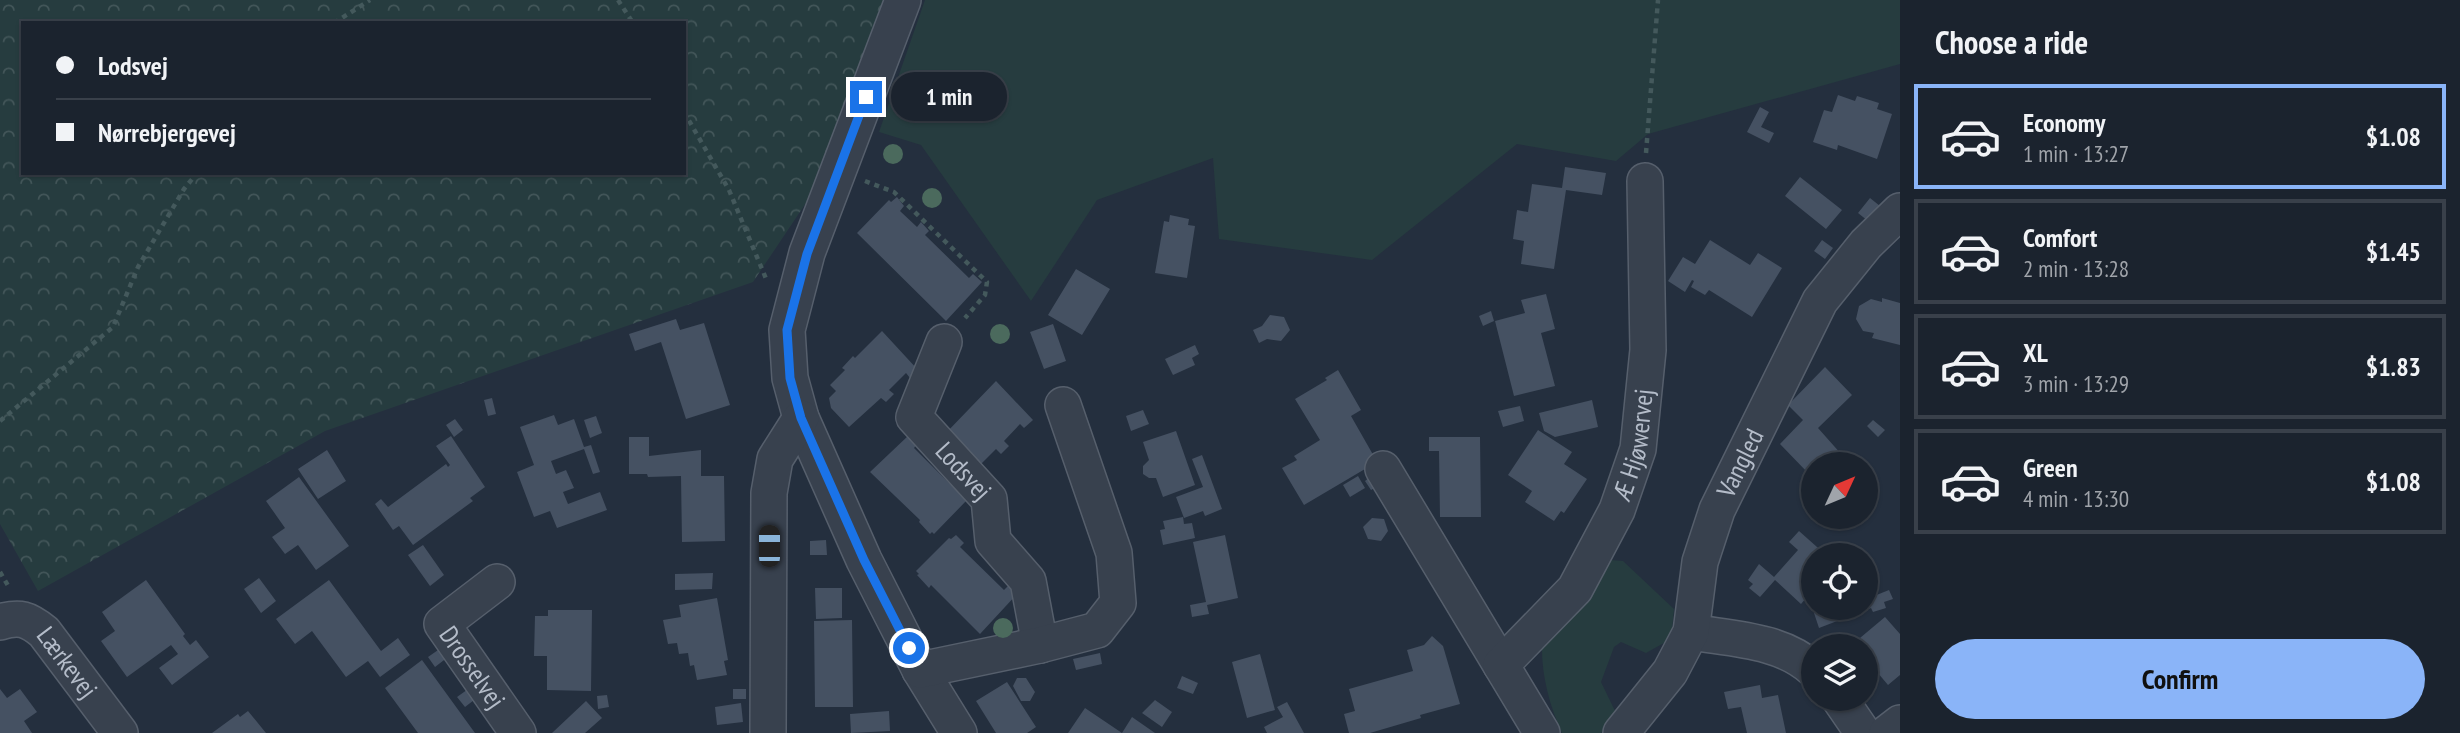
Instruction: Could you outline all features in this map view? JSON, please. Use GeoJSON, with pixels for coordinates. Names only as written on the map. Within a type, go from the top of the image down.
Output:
{"type":"FeatureCollection","features":[{"type":"Feature","properties":{"kind":"street"},"geometry":{"type":"LineString","coordinates":[[903,0],[807,254],[787,330],[790,378],[801,418],[864,560],[920,670],[959,733]]}},
{"type":"Feature","properties":{"kind":"street","name":"Æ Hjøwervej"},"geometry":{"type":"LineString","coordinates":[[1501,665],[1575,589],[1617,510],[1638,449],[1648,350],[1645,181]]}},
{"type":"Feature","properties":{"kind":"street","name":"Vangled"},"geometry":{"type":"LineString","coordinates":[[1621,733],[1670,673],[1691,632],[1700,562],[1717,510],[1821,301],[1866,244],[1900,211]]}},
{"type":"Feature","properties":{"kind":"street","name":"Lodsvej"},"geometry":{"type":"LineString","coordinates":[[944,342],[914,417],[989,499],[993,541],[1028,581],[1040,645]]}},
{"type":"Feature","properties":{"kind":"street"},"geometry":{"type":"LineString","coordinates":[[920,670],[1097,630],[1118,603],[1114,553],[1063,405]]}},
{"type":"Feature","properties":{"kind":"street"},"geometry":{"type":"LineString","coordinates":[[768,733],[769,492],[775,460],[801,418]]}},
{"type":"Feature","properties":{"kind":"street"},"geometry":{"type":"LineString","coordinates":[[1383,468],[1542,733]]}},
{"type":"Feature","properties":{"kind":"street","name":"Drosselvej"},"geometry":{"type":"LineString","coordinates":[[497,582],[442,624],[518,733]]}},
{"type":"Feature","properties":{"kind":"street","name":"Lærkevej"},"geometry":{"type":"LineString","coordinates":[[0,622],[11,619],[29,620],[44,632],[120,733]]}},
{"type":"Feature","properties":{"kind":"street"},"geometry":{"type":"LineString","coordinates":[[1691,632],[1762,643],[1801,658]]}},
{"type":"Feature","properties":{"kind":"street"},"geometry":{"type":"LineString","coordinates":[[1848,711],[1863,733]]}},
{"type":"Feature","properties":{"kind":"street"},"geometry":{"type":"LineString","coordinates":[[1887,733],[1900,723]]}},
{"type":"Feature","properties":{"kind":"path"},"geometry":{"type":"LineString","coordinates":[[337,21],[370,0]]}},
{"type":"Feature","properties":{"kind":"path"},"geometry":{"type":"LineString","coordinates":[[618,0],[632,21]]}},
{"type":"Feature","properties":{"kind":"path"},"geometry":{"type":"LineString","coordinates":[[1645,181],[1648,101],[1658,0]]}},
{"type":"Feature","properties":{"kind":"path"},"geometry":{"type":"LineString","coordinates":[[686,115],[729,190],[787,330]]}},
{"type":"Feature","properties":{"kind":"path"},"geometry":{"type":"LineString","coordinates":[[838,171],[894,192],[988,282],[985,295],[944,342]]}},
{"type":"Feature","properties":{"kind":"path"},"geometry":{"type":"LineString","coordinates":[[0,421],[113,327],[138,267],[184,189],[195,175]]}},
{"type":"Feature","properties":{"kind":"green space"},"geometry":{"type":"Polygon","coordinates":[[[0,0],[891,0],[824,176],[753,282],[325,431],[38,591],[0,524],[0,0]]]}},
{"type":"Feature","properties":{"kind":"green space"},"geometry":{"type":"Polygon","coordinates":[[[925,0],[1900,0],[1900,64],[1648,134],[1616,161],[1517,144],[1372,260],[1219,239],[1213,158],[1097,200],[1031,301],[921,145],[879,132],[925,0]]]}},
{"type":"Feature","properties":{"kind":"green space"},"geometry":{"type":"Polygon","coordinates":[[[1611,560],[1623,561],[1674,609],[1671,639],[1646,653],[1621,642],[1614,647],[1601,682],[1617,715],[1601,733],[1562,733],[1547,689],[1542,642],[1611,560]]]}},
{"type":"Feature","properties":{"kind":"building"},"geometry":{"type":"Polygon","coordinates":[[[1838,95],[1855,101],[1857,96],[1879,103],[1877,109],[1892,114],[1877,159],[1838,145],[1837,150],[1813,142],[1824,110],[1832,112],[1838,95]]]}},
{"type":"Feature","properties":{"kind":"building"},"geometry":{"type":"Polygon","coordinates":[[[1760,107],[1769,112],[1761,127],[1774,133],[1769,143],[1747,132],[1760,107]]]}},
{"type":"Feature","properties":{"kind":"building"},"geometry":{"type":"Polygon","coordinates":[[[1565,167],[1606,173],[1602,195],[1566,190],[1554,269],[1521,264],[1524,241],[1513,239],[1517,210],[1528,212],[1532,184],[1562,188],[1565,167]]]}},
{"type":"Feature","properties":{"kind":"building"},"geometry":{"type":"Polygon","coordinates":[[[1800,177],[1842,210],[1826,229],[1785,196],[1800,177]]]}},
{"type":"Feature","properties":{"kind":"building"},"geometry":{"type":"Polygon","coordinates":[[[897,197],[904,206],[900,211],[917,227],[921,222],[929,231],[925,235],[969,278],[973,274],[982,282],[946,321],[857,233],[889,200],[891,202],[897,197]]]}},
{"type":"Feature","properties":{"kind":"building"},"geometry":{"type":"Polygon","coordinates":[[[1870,198],[1880,206],[1868,221],[1858,213],[1870,198]]]}},
{"type":"Feature","properties":{"kind":"building"},"geometry":{"type":"Polygon","coordinates":[[[1170,215],[1189,219],[1188,225],[1195,226],[1187,278],[1155,273],[1164,221],[1169,222],[1170,215]]]}},
{"type":"Feature","properties":{"kind":"building"},"geometry":{"type":"Polygon","coordinates":[[[1710,240],[1750,265],[1758,253],[1782,268],[1752,317],[1709,290],[1705,295],[1691,287],[1694,281],[1692,280],[1685,292],[1668,281],[1683,257],[1695,264],[1710,240]]]}},
{"type":"Feature","properties":{"kind":"building"},"geometry":{"type":"Polygon","coordinates":[[[1822,240],[1833,248],[1825,259],[1814,251],[1822,240]]]}},
{"type":"Feature","properties":{"kind":"building"},"geometry":{"type":"Polygon","coordinates":[[[1076,269],[1110,289],[1082,335],[1048,315],[1076,269]]]}},
{"type":"Feature","properties":{"kind":"building"},"geometry":{"type":"Polygon","coordinates":[[[1546,294],[1555,329],[1541,333],[1555,386],[1514,396],[1495,321],[1525,313],[1521,300],[1546,294]]]}},
{"type":"Feature","properties":{"kind":"building"},"geometry":{"type":"Polygon","coordinates":[[[1882,298],[1900,303],[1900,345],[1872,338],[1874,333],[1863,331],[1856,319],[1859,306],[1871,299],[1882,302],[1882,298]]]}},
{"type":"Feature","properties":{"kind":"building"},"geometry":{"type":"Polygon","coordinates":[[[1491,311],[1494,321],[1483,326],[1479,316],[1491,311]]]}},
{"type":"Feature","properties":{"kind":"building"},"geometry":{"type":"Polygon","coordinates":[[[1270,315],[1284,317],[1290,330],[1281,341],[1267,339],[1259,343],[1253,330],[1262,326],[1270,315]]]}},
{"type":"Feature","properties":{"kind":"building"},"geometry":{"type":"Polygon","coordinates":[[[676,319],[680,330],[704,323],[730,405],[686,419],[661,342],[635,351],[629,334],[676,319]]]}},
{"type":"Feature","properties":{"kind":"building"},"geometry":{"type":"Polygon","coordinates":[[[1053,324],[1066,361],[1044,369],[1030,332],[1053,324]]]}},
{"type":"Feature","properties":{"kind":"building"},"geometry":{"type":"Polygon","coordinates":[[[882,331],[918,370],[910,378],[906,373],[889,390],[894,394],[886,402],[881,398],[849,427],[831,408],[829,398],[836,391],[830,385],[845,370],[842,368],[853,356],[855,358],[882,331]]]}},
{"type":"Feature","properties":{"kind":"building"},"geometry":{"type":"Polygon","coordinates":[[[1195,345],[1199,354],[1192,358],[1195,365],[1173,375],[1165,359],[1195,345]]]}},
{"type":"Feature","properties":{"kind":"building"},"geometry":{"type":"Polygon","coordinates":[[[1825,367],[1852,395],[1818,428],[1839,452],[1801,452],[1801,466],[1780,444],[1803,420],[1788,405],[1825,367]]]}},
{"type":"Feature","properties":{"kind":"building"},"geometry":{"type":"Polygon","coordinates":[[[1338,370],[1361,410],[1351,416],[1388,481],[1371,490],[1365,481],[1370,477],[1365,469],[1304,505],[1282,468],[1297,460],[1294,456],[1320,440],[1295,399],[1327,380],[1325,378],[1338,370]]]}},
{"type":"Feature","properties":{"kind":"building"},"geometry":{"type":"Polygon","coordinates":[[[996,381],[1033,420],[1024,428],[1020,424],[1004,441],[1009,446],[1001,454],[996,449],[977,468],[944,435],[996,381]]]}},
{"type":"Feature","properties":{"kind":"building"},"geometry":{"type":"Polygon","coordinates":[[[492,398],[496,414],[488,416],[484,400],[492,398]]]}},
{"type":"Feature","properties":{"kind":"building"},"geometry":{"type":"Polygon","coordinates":[[[1592,400],[1598,427],[1555,437],[1544,431],[1539,413],[1592,400]]]}},
{"type":"Feature","properties":{"kind":"building"},"geometry":{"type":"Polygon","coordinates":[[[1520,406],[1524,421],[1503,427],[1498,411],[1520,406]]]}},
{"type":"Feature","properties":{"kind":"building"},"geometry":{"type":"Polygon","coordinates":[[[1143,410],[1149,424],[1131,431],[1126,416],[1143,410]]]}},
{"type":"Feature","properties":{"kind":"building"},"geometry":{"type":"Polygon","coordinates":[[[554,415],[558,425],[574,419],[584,447],[591,445],[600,472],[593,474],[584,449],[551,461],[556,474],[566,470],[574,488],[563,492],[568,504],[600,492],[607,510],[557,528],[550,511],[534,517],[517,472],[534,465],[520,427],[554,415]]]}},
{"type":"Feature","properties":{"kind":"building"},"geometry":{"type":"Polygon","coordinates":[[[596,416],[602,433],[590,438],[584,420],[596,416]]]}},
{"type":"Feature","properties":{"kind":"building"},"geometry":{"type":"Polygon","coordinates":[[[455,419],[463,430],[454,437],[446,425],[455,419]]]}},
{"type":"Feature","properties":{"kind":"building"},"geometry":{"type":"Polygon","coordinates":[[[1873,420],[1885,430],[1878,437],[1867,426],[1873,420]]]}},
{"type":"Feature","properties":{"kind":"building"},"geometry":{"type":"Polygon","coordinates":[[[1538,430],[1572,452],[1564,464],[1587,479],[1564,513],[1561,511],[1554,521],[1525,502],[1532,491],[1508,475],[1538,430]]]}},
{"type":"Feature","properties":{"kind":"building"},"geometry":{"type":"Polygon","coordinates":[[[1176,431],[1195,485],[1163,497],[1156,478],[1143,474],[1143,466],[1149,460],[1143,442],[1176,431]]]}},
{"type":"Feature","properties":{"kind":"building"},"geometry":{"type":"Polygon","coordinates":[[[909,435],[918,443],[914,448],[957,491],[962,486],[967,500],[934,534],[930,534],[920,520],[870,472],[909,435]]]}},
{"type":"Feature","properties":{"kind":"building"},"geometry":{"type":"Polygon","coordinates":[[[451,436],[485,487],[470,498],[473,501],[413,545],[399,526],[393,530],[375,504],[381,499],[388,507],[446,464],[448,467],[450,465],[436,446],[451,436]]]}},
{"type":"Feature","properties":{"kind":"building"},"geometry":{"type":"Polygon","coordinates":[[[629,437],[649,437],[649,456],[701,450],[701,476],[724,476],[725,541],[682,542],[681,476],[648,477],[647,474],[629,474],[629,437]]]}},
{"type":"Feature","properties":{"kind":"building"},"geometry":{"type":"Polygon","coordinates":[[[1429,437],[1480,437],[1481,517],[1440,517],[1439,451],[1429,451],[1429,437]]]}},
{"type":"Feature","properties":{"kind":"building"},"geometry":{"type":"Polygon","coordinates":[[[327,450],[346,481],[318,499],[298,469],[327,450]]]}},
{"type":"Feature","properties":{"kind":"building"},"geometry":{"type":"Polygon","coordinates":[[[1202,455],[1222,509],[1205,516],[1203,511],[1184,518],[1176,497],[1203,487],[1192,459],[1202,455]]]}},
{"type":"Feature","properties":{"kind":"building"},"geometry":{"type":"Polygon","coordinates":[[[1358,476],[1365,488],[1350,497],[1343,485],[1358,476]]]}},
{"type":"Feature","properties":{"kind":"building"},"geometry":{"type":"Polygon","coordinates":[[[299,477],[349,546],[316,570],[298,545],[285,554],[272,537],[285,528],[266,501],[299,477]]]}},
{"type":"Feature","properties":{"kind":"building"},"geometry":{"type":"Polygon","coordinates":[[[1183,517],[1184,524],[1192,523],[1195,538],[1163,545],[1160,530],[1165,529],[1163,521],[1183,517]]]}},
{"type":"Feature","properties":{"kind":"building"},"geometry":{"type":"Polygon","coordinates":[[[1372,518],[1384,519],[1388,531],[1381,541],[1368,539],[1363,527],[1372,518]]]}},
{"type":"Feature","properties":{"kind":"building"},"geometry":{"type":"Polygon","coordinates":[[[1799,531],[1812,543],[1801,543],[1801,604],[1775,580],[1760,597],[1749,588],[1753,584],[1748,580],[1759,564],[1774,577],[1798,550],[1789,542],[1799,531]]]}},
{"type":"Feature","properties":{"kind":"building"},"geometry":{"type":"Polygon","coordinates":[[[956,535],[964,543],[960,547],[1004,590],[1008,586],[1017,594],[980,634],[931,585],[929,588],[916,571],[949,538],[956,535]]]}},
{"type":"Feature","properties":{"kind":"building"},"geometry":{"type":"Polygon","coordinates":[[[1225,535],[1238,598],[1207,605],[1209,614],[1192,617],[1190,605],[1206,602],[1193,542],[1225,535]]]}},
{"type":"Feature","properties":{"kind":"building"},"geometry":{"type":"Polygon","coordinates":[[[826,540],[827,555],[810,555],[810,541],[826,540]]]}},
{"type":"Feature","properties":{"kind":"building"},"geometry":{"type":"Polygon","coordinates":[[[423,545],[444,575],[430,586],[408,555],[423,545]]]}},
{"type":"Feature","properties":{"kind":"building"},"geometry":{"type":"Polygon","coordinates":[[[713,573],[712,589],[675,590],[675,574],[713,573]]]}},
{"type":"Feature","properties":{"kind":"building"},"geometry":{"type":"Polygon","coordinates":[[[259,578],[276,601],[261,613],[244,589],[259,578]]]}},
{"type":"Feature","properties":{"kind":"building"},"geometry":{"type":"Polygon","coordinates":[[[146,580],[190,645],[196,640],[209,657],[172,685],[159,668],[178,654],[171,645],[127,677],[101,641],[115,631],[102,612],[146,580]]]}},
{"type":"Feature","properties":{"kind":"building"},"geometry":{"type":"Polygon","coordinates":[[[329,580],[381,651],[398,638],[410,655],[380,677],[368,661],[346,677],[312,631],[295,644],[276,619],[329,580]]]}},
{"type":"Feature","properties":{"kind":"building"},"geometry":{"type":"Polygon","coordinates":[[[815,588],[842,588],[842,618],[816,619],[815,588]]]}},
{"type":"Feature","properties":{"kind":"building"},"geometry":{"type":"Polygon","coordinates":[[[1889,590],[1893,599],[1884,602],[1886,608],[1878,610],[1878,594],[1889,590]]]}},
{"type":"Feature","properties":{"kind":"building"},"geometry":{"type":"Polygon","coordinates":[[[717,598],[728,660],[724,661],[727,675],[697,680],[694,665],[690,666],[688,653],[679,654],[677,643],[668,644],[663,620],[681,617],[679,605],[717,598]]]}},
{"type":"Feature","properties":{"kind":"building"},"geometry":{"type":"Polygon","coordinates":[[[548,610],[592,610],[591,691],[547,690],[547,656],[534,656],[535,616],[548,616],[548,610]]]}},
{"type":"Feature","properties":{"kind":"building"},"geometry":{"type":"Polygon","coordinates":[[[1885,617],[1900,634],[1900,675],[1888,685],[1878,673],[1878,634],[1865,634],[1885,617]]]}},
{"type":"Feature","properties":{"kind":"building"},"geometry":{"type":"Polygon","coordinates":[[[852,620],[853,707],[815,707],[814,621],[852,620]]]}},
{"type":"Feature","properties":{"kind":"building"},"geometry":{"type":"Polygon","coordinates":[[[1816,620],[1840,620],[1819,628],[1816,620]]]}},
{"type":"Feature","properties":{"kind":"building"},"geometry":{"type":"Polygon","coordinates":[[[1432,636],[1443,646],[1460,704],[1370,733],[1349,733],[1344,714],[1355,711],[1349,689],[1413,671],[1407,650],[1424,645],[1432,636]]]}},
{"type":"Feature","properties":{"kind":"building"},"geometry":{"type":"Polygon","coordinates":[[[441,648],[448,657],[435,667],[428,657],[441,648]]]}},
{"type":"Feature","properties":{"kind":"building"},"geometry":{"type":"Polygon","coordinates":[[[1100,653],[1102,664],[1076,670],[1073,659],[1100,653]]]}},
{"type":"Feature","properties":{"kind":"building"},"geometry":{"type":"Polygon","coordinates":[[[1260,654],[1275,710],[1247,718],[1232,662],[1260,654]]]}},
{"type":"Feature","properties":{"kind":"building"},"geometry":{"type":"Polygon","coordinates":[[[422,660],[475,733],[418,733],[385,688],[422,660]]]}},
{"type":"Feature","properties":{"kind":"building"},"geometry":{"type":"Polygon","coordinates":[[[1182,676],[1198,683],[1193,694],[1177,688],[1182,676]]]}},
{"type":"Feature","properties":{"kind":"building"},"geometry":{"type":"Polygon","coordinates":[[[1017,678],[1026,678],[1035,692],[1030,701],[1021,701],[1013,686],[1017,678]]]}},
{"type":"Feature","properties":{"kind":"building"},"geometry":{"type":"Polygon","coordinates":[[[1007,682],[1036,727],[1027,733],[996,733],[976,701],[1007,682]]]}},
{"type":"Feature","properties":{"kind":"building"},"geometry":{"type":"Polygon","coordinates":[[[1760,685],[1762,698],[1778,695],[1786,733],[1747,733],[1741,707],[1728,709],[1724,692],[1760,685]]]}},
{"type":"Feature","properties":{"kind":"building"},"geometry":{"type":"Polygon","coordinates":[[[471,687],[478,697],[465,707],[457,697],[471,687]]]}},
{"type":"Feature","properties":{"kind":"building"},"geometry":{"type":"Polygon","coordinates":[[[0,689],[7,698],[20,689],[37,712],[24,721],[32,733],[0,733],[0,689]]]}},
{"type":"Feature","properties":{"kind":"building"},"geometry":{"type":"Polygon","coordinates":[[[733,689],[746,689],[746,699],[733,699],[733,689]]]}},
{"type":"Feature","properties":{"kind":"building"},"geometry":{"type":"Polygon","coordinates":[[[607,695],[609,707],[598,709],[597,696],[607,695]]]}},
{"type":"Feature","properties":{"kind":"building"},"geometry":{"type":"Polygon","coordinates":[[[1155,700],[1172,712],[1162,727],[1142,713],[1155,700]]]}},
{"type":"Feature","properties":{"kind":"building"},"geometry":{"type":"Polygon","coordinates":[[[586,701],[602,718],[585,733],[552,733],[586,701]]]}},
{"type":"Feature","properties":{"kind":"building"},"geometry":{"type":"Polygon","coordinates":[[[1287,702],[1304,733],[1267,733],[1264,727],[1283,717],[1277,707],[1287,702]]]}},
{"type":"Feature","properties":{"kind":"building"},"geometry":{"type":"Polygon","coordinates":[[[741,703],[743,722],[717,725],[715,707],[741,703]]]}},
{"type":"Feature","properties":{"kind":"building"},"geometry":{"type":"Polygon","coordinates":[[[1085,708],[1122,733],[1068,733],[1085,708]]]}},
{"type":"Feature","properties":{"kind":"building"},"geometry":{"type":"Polygon","coordinates":[[[248,711],[266,733],[212,733],[238,714],[240,717],[248,711]]]}},
{"type":"Feature","properties":{"kind":"building"},"geometry":{"type":"Polygon","coordinates":[[[889,711],[890,731],[851,733],[850,714],[889,711]]]}},
{"type":"Feature","properties":{"kind":"building"},"geometry":{"type":"Polygon","coordinates":[[[1132,717],[1155,733],[1122,733],[1132,717]]]}},
{"type":"Feature","properties":{"kind":"route"},"geometry":{"type":"LineString","coordinates":[[866,97],[807,254],[787,330],[790,378],[801,418],[864,560],[909,648]]}}]}
